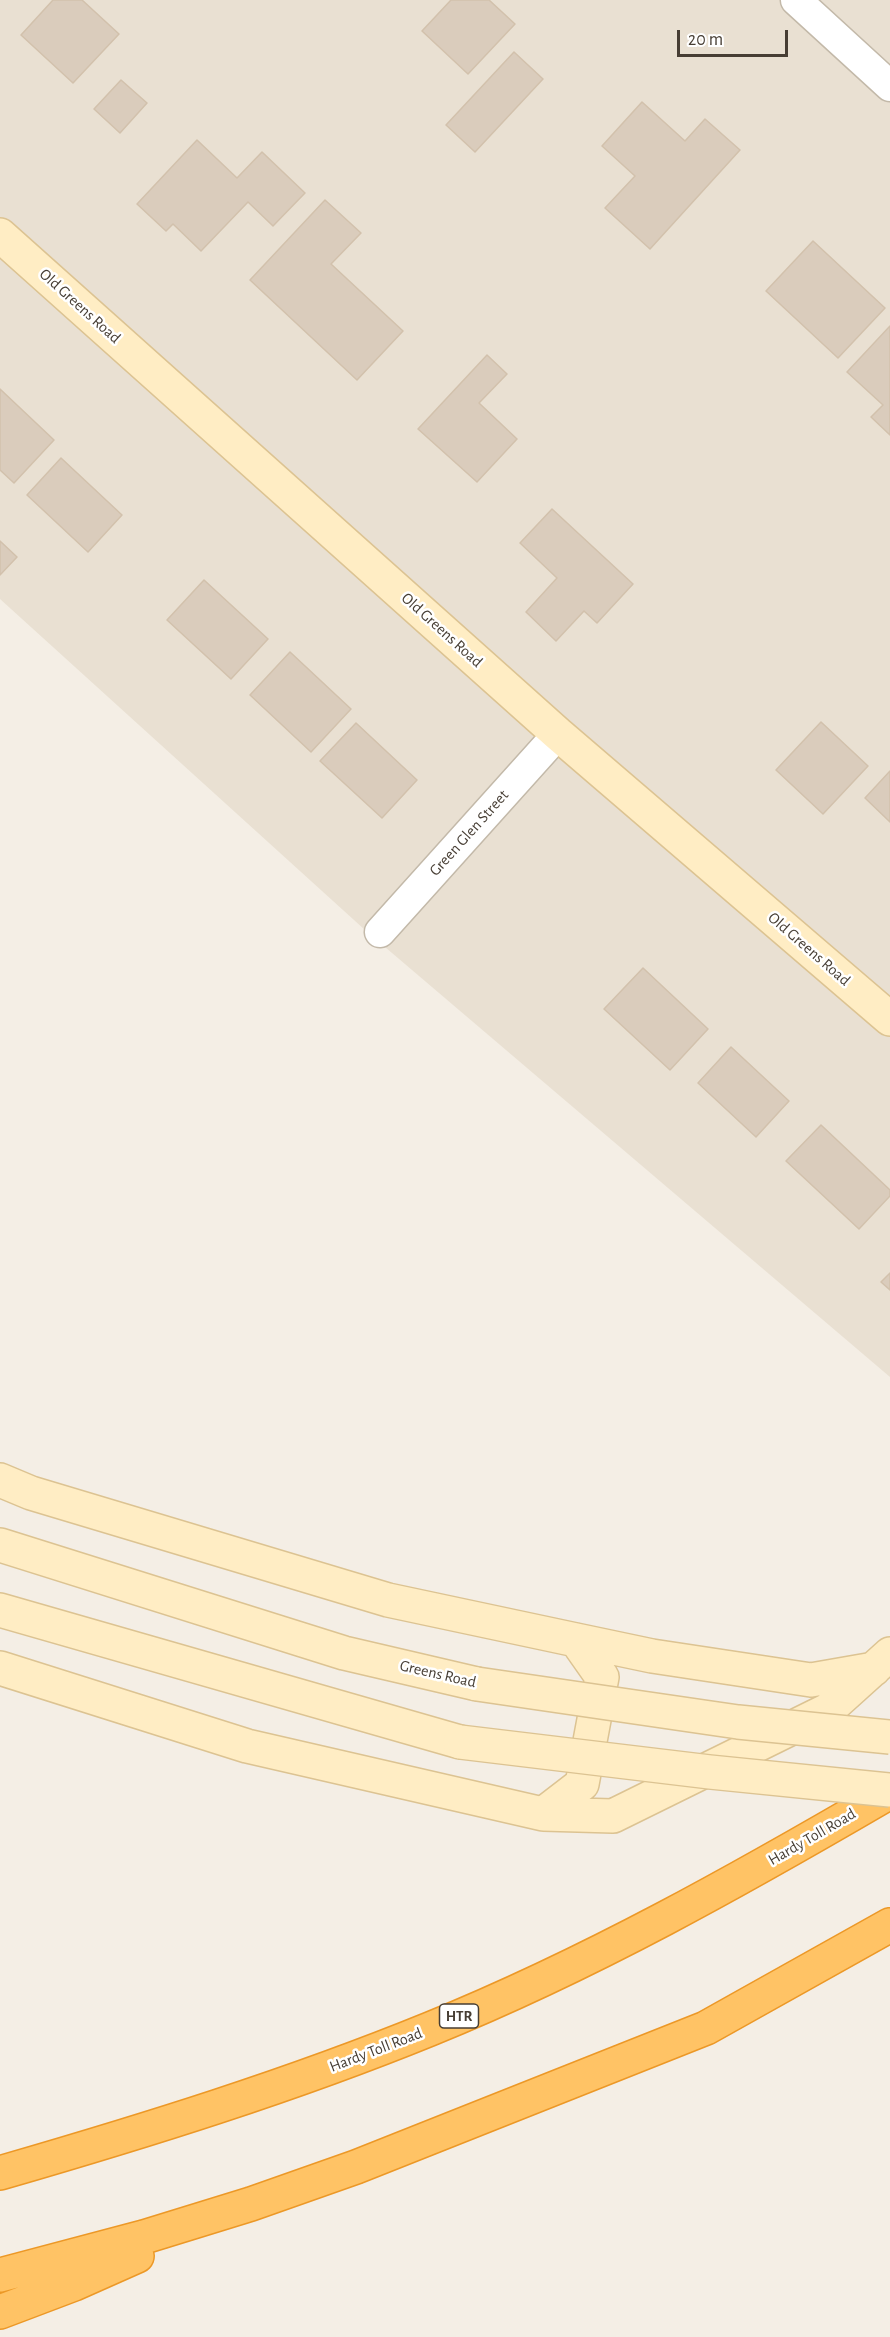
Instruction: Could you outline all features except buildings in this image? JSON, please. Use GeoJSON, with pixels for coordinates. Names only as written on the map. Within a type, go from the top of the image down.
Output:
{"type":"FeatureCollection","features":[{"type":"Feature","properties":{"kind":"highway","name":"Hardy Toll Road"},"geometry":{"type":"LineString","coordinates":[[0,2173],[222,2105],[311,2075],[432,2028],[574,1964],[724,1887],[890,1791]]}},
{"type":"Feature","properties":{"kind":"highway"},"geometry":{"type":"LineString","coordinates":[[0,2275],[144,2237],[251,2204],[356,2167],[706,2028],[890,1924]]}},
{"type":"Feature","properties":{"kind":"highway"},"geometry":{"type":"LineString","coordinates":[[0,2312],[74,2284],[251,2204]]}},
{"type":"Feature","properties":{"kind":"main road","name":"Old Greens Road"},"geometry":{"type":"LineString","coordinates":[[0,235],[558,734],[890,1018]]}},
{"type":"Feature","properties":{"kind":"main road"},"geometry":{"type":"LineString","coordinates":[[0,1480],[31,1493],[388,1600],[652,1656],[811,1680],[882,1662]]}},
{"type":"Feature","properties":{"kind":"main road","name":"Greens Road"},"geometry":{"type":"LineString","coordinates":[[0,1545],[344,1653],[477,1684],[738,1722],[890,1737]]}},
{"type":"Feature","properties":{"kind":"main road"},"geometry":{"type":"LineString","coordinates":[[0,1610],[460,1742],[890,1791]]}},
{"type":"Feature","properties":{"kind":"main road"},"geometry":{"type":"LineString","coordinates":[[543,1814],[582,1784],[602,1677],[576,1640]]}},
{"type":"Feature","properties":{"kind":"main road"},"geometry":{"type":"LineString","coordinates":[[0,1668],[247,1746],[543,1814],[613,1816],[828,1710],[882,1662]]}},
{"type":"Feature","properties":{"kind":"street"},"geometry":{"type":"LineString","coordinates":[[796,0],[890,86]]}},
{"type":"Feature","properties":{"kind":"street","name":"Green Glen Street"},"geometry":{"type":"LineString","coordinates":[[380,932],[558,734]]}},
{"type":"Feature","properties":{"kind":"shaded area"},"geometry":{"type":"Polygon","coordinates":[[[0,0],[890,0],[890,1377],[365,930],[0,599],[0,0]]]}}]}
